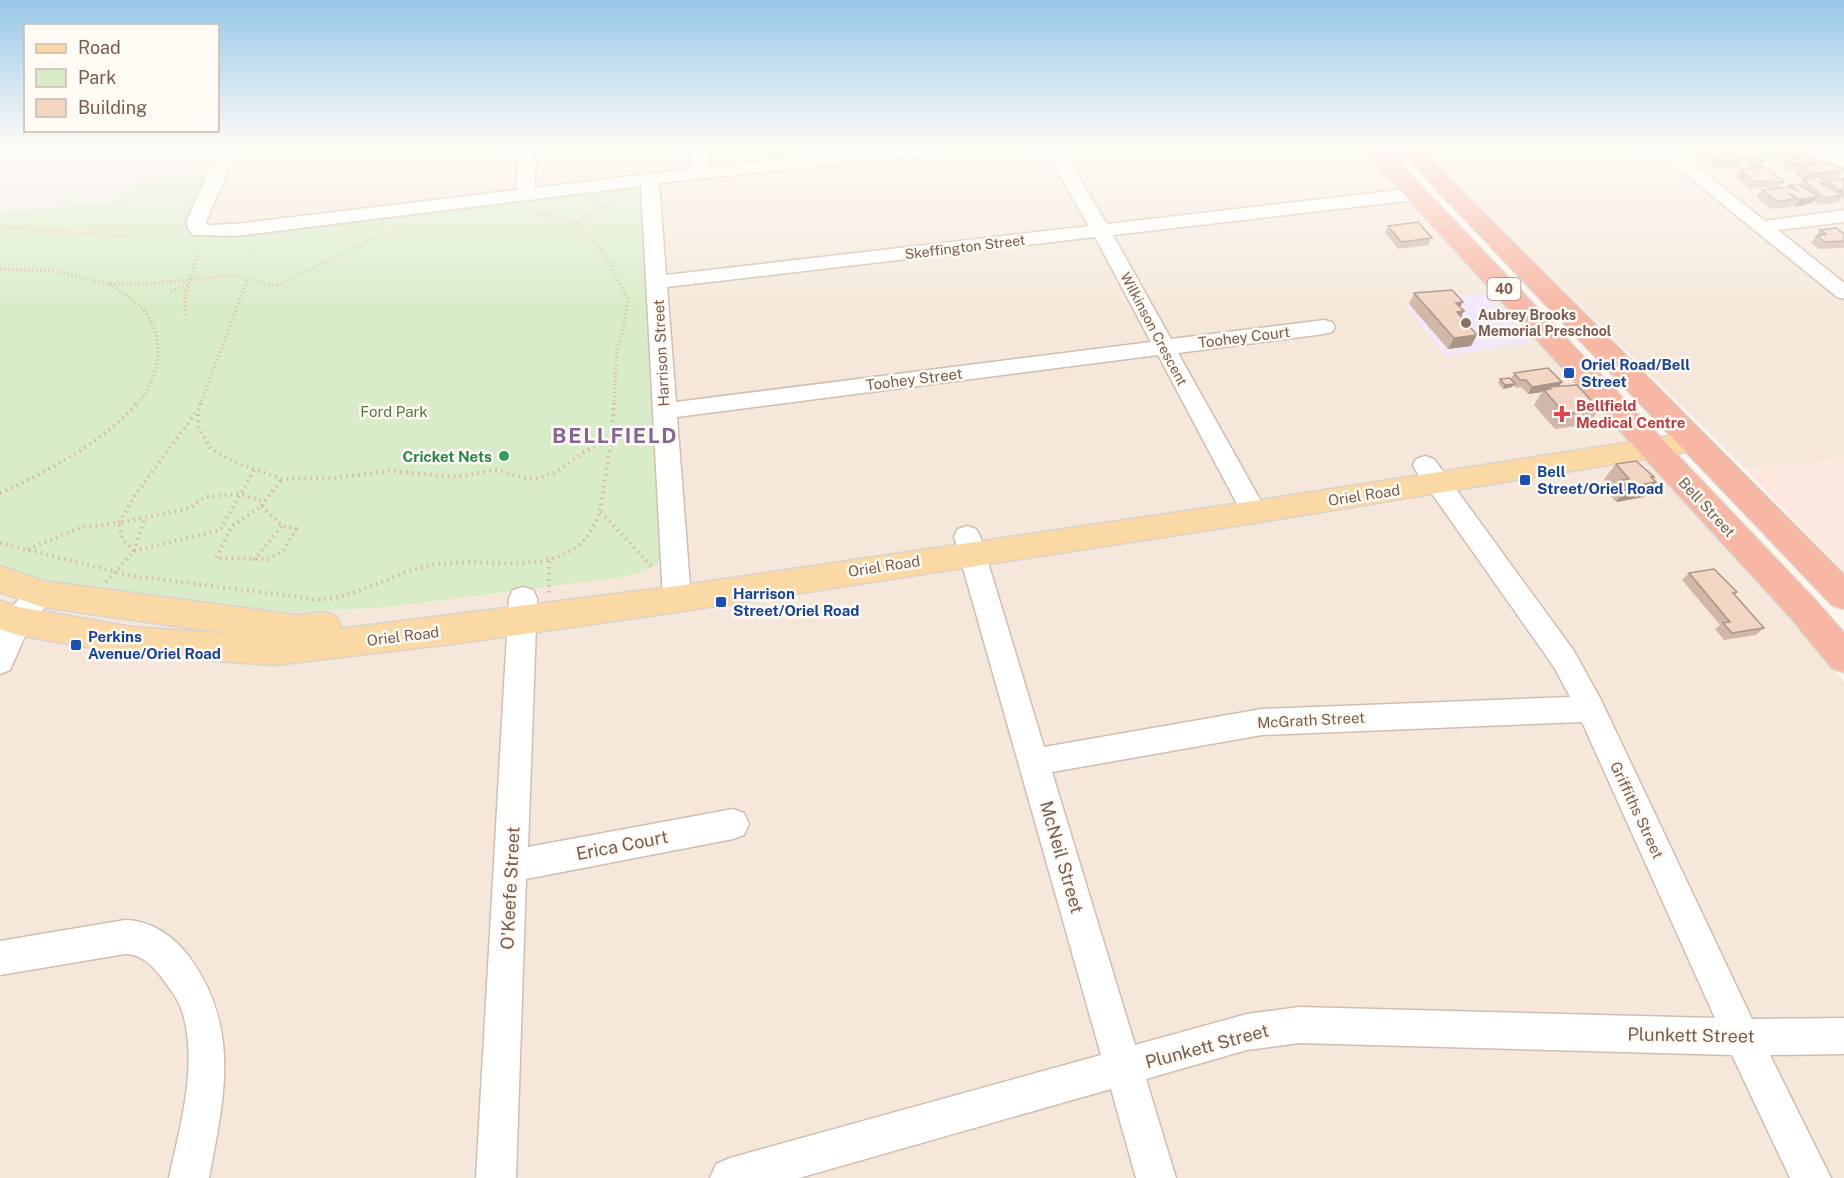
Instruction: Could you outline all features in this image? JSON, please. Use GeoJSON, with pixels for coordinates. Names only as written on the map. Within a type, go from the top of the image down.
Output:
{"type":"FeatureCollection","features":[{"type":"Feature","properties":{"kind":"highway","name":"Bell Street"},"geometry":{"type":"LineString","coordinates":[[1423,202],[1804,610],[1844,657]]}},
{"type":"Feature","properties":{"kind":"highway","name":"40"},"geometry":{"type":"LineString","coordinates":[[1461,202],[1844,596]]}},
{"type":"Feature","properties":{"kind":"main road","name":"Oriel Road"},"geometry":{"type":"LineString","coordinates":[[9,618],[132,641],[274,651],[522,609],[668,581],[969,544],[1687,434]]}},
{"type":"Feature","properties":{"kind":"main road","name":"Oriel Road"},"geometry":{"type":"LineString","coordinates":[[0,579],[42,594],[296,629],[522,609]]}},
{"type":"Feature","properties":{"kind":"street"},"geometry":{"type":"LineString","coordinates":[[205,202],[196,222],[201,231],[235,230],[462,202]]}},
{"type":"Feature","properties":{"kind":"street","name":"Harrison Street"},"geometry":{"type":"LineString","coordinates":[[652,202],[664,411],[668,581]]}},
{"type":"Feature","properties":{"kind":"street","name":"Wilkinson Crescent"},"geometry":{"type":"LineString","coordinates":[[1084,202],[1247,502]]}},
{"type":"Feature","properties":{"kind":"street","name":"Skeffington Street"},"geometry":{"type":"LineString","coordinates":[[658,282],[1348,202]]}},
{"type":"Feature","properties":{"kind":"street"},"geometry":{"type":"LineString","coordinates":[[1730,202],[1844,293]]}},
{"type":"Feature","properties":{"kind":"street"},"geometry":{"type":"LineString","coordinates":[[1760,226],[1844,216]]}},
{"type":"Feature","properties":{"kind":"street","name":"Toohey Court"},"geometry":{"type":"LineString","coordinates":[[1164,347],[1324,327]]}},
{"type":"Feature","properties":{"kind":"street","name":"Toohey Street"},"geometry":{"type":"LineString","coordinates":[[664,411],[1164,347]]}},
{"type":"Feature","properties":{"kind":"street","name":"Griffiths Street"},"geometry":{"type":"LineString","coordinates":[[1431,474],[1564,659],[1591,709],[1742,1037],[1811,1178]]}},
{"type":"Feature","properties":{"kind":"street","name":"McNeil Street"},"geometry":{"type":"LineString","coordinates":[[969,544],[1156,1178]]}},
{"type":"Feature","properties":{"kind":"street"},"geometry":{"type":"LineString","coordinates":[[0,662],[9,618],[42,594]]}},
{"type":"Feature","properties":{"kind":"street","name":"O'Keefe Street"},"geometry":{"type":"LineString","coordinates":[[496,1178],[522,609]]}},
{"type":"Feature","properties":{"kind":"street","name":"McGrath Street"},"geometry":{"type":"LineString","coordinates":[[1034,762],[1262,722],[1591,709]]}},
{"type":"Feature","properties":{"kind":"street","name":"Erica Court"},"geometry":{"type":"LineString","coordinates":[[512,866],[733,824]]}},
{"type":"Feature","properties":{"kind":"street"},"geometry":{"type":"LineString","coordinates":[[0,958],[70,944],[131,937],[158,946],[184,977],[199,1010],[208,1045],[204,1098],[189,1178]]}},
{"type":"Feature","properties":{"kind":"street","name":"Plunkett Street"},"geometry":{"type":"LineString","coordinates":[[730,1178],[1247,1032],[1299,1025],[1742,1037],[1844,1036]]}},
{"type":"Feature","properties":{"kind":"path"},"geometry":{"type":"LineString","coordinates":[[0,543],[117,570],[133,576],[323,600],[346,597],[402,573],[430,565],[549,561],[577,547],[595,527],[600,511],[611,439],[617,348],[628,300],[600,247],[577,223],[536,213],[505,213]]}},
{"type":"Feature","properties":{"kind":"path"},"geometry":{"type":"LineString","coordinates":[[0,269],[54,271],[108,284],[237,275],[267,285],[278,285],[291,281],[317,265],[387,232],[411,224]]}},
{"type":"Feature","properties":{"kind":"path"},"geometry":{"type":"LineString","coordinates":[[0,227],[34,227],[91,237],[135,237]]}},
{"type":"Feature","properties":{"kind":"path"},"geometry":{"type":"LineString","coordinates":[[185,315],[185,298],[198,254]]}},
{"type":"Feature","properties":{"kind":"path"},"geometry":{"type":"LineString","coordinates":[[134,551],[122,539],[119,523],[130,500],[178,441],[198,411],[248,278]]}},
{"type":"Feature","properties":{"kind":"path"},"geometry":{"type":"LineString","coordinates":[[0,493],[48,471],[82,451],[128,414],[150,385],[158,367],[160,353],[154,328],[137,303],[108,284]]}},
{"type":"Feature","properties":{"kind":"path"},"geometry":{"type":"LineString","coordinates":[[171,291],[188,285]]}},
{"type":"Feature","properties":{"kind":"path"},"geometry":{"type":"LineString","coordinates":[[198,411],[198,427],[211,449],[254,470],[282,479],[335,478],[388,471],[457,477],[496,470],[529,479],[539,478],[558,471],[584,452],[611,439]]}},
{"type":"Feature","properties":{"kind":"path"},"geometry":{"type":"LineString","coordinates":[[220,530],[254,470]]}},
{"type":"Feature","properties":{"kind":"path"},"geometry":{"type":"LineString","coordinates":[[28,549],[74,530],[108,522],[119,523],[145,518],[165,511],[190,507],[205,498],[242,494],[263,504],[282,526],[296,529],[283,551],[269,559],[216,558],[231,529],[263,504],[282,479]]}},
{"type":"Feature","properties":{"kind":"path"},"geometry":{"type":"LineString","coordinates":[[600,511],[616,526],[635,555],[668,581]]}},
{"type":"Feature","properties":{"kind":"path"},"geometry":{"type":"LineString","coordinates":[[87,601],[134,551],[145,518]]}},
{"type":"Feature","properties":{"kind":"path"},"geometry":{"type":"LineString","coordinates":[[254,560],[282,526]]}},
{"type":"Feature","properties":{"kind":"path"},"geometry":{"type":"LineString","coordinates":[[134,551],[231,529]]}},
{"type":"Feature","properties":{"kind":"shaded area"},"geometry":{"type":"Polygon","coordinates":[[[0,202],[1413,202],[1758,576],[1844,682],[1844,1178],[0,1178],[0,202]]]}},
{"type":"Feature","properties":{"kind":"shaded area"},"geometry":{"type":"Polygon","coordinates":[[[0,202],[112,202],[0,213],[0,202]]]}},
{"type":"Feature","properties":{"kind":"shaded area"},"geometry":{"type":"Polygon","coordinates":[[[1476,202],[1844,202],[1844,458],[1746,470],[1476,202]]]}},
{"type":"Feature","properties":{"kind":"shaded area","name":"Aubrey Brooks Memorial Preschool"},"geometry":{"type":"Polygon","coordinates":[[[1485,292],[1532,342],[1445,356],[1404,303],[1485,292]]]}},
{"type":"Feature","properties":{"kind":"shaded area"},"geometry":{"type":"Polygon","coordinates":[[[1844,458],[1844,572],[1746,470],[1844,458]]]}},
{"type":"Feature","properties":{"kind":"green space","name":"Ford Park"},"geometry":{"type":"Polygon","coordinates":[[[112,202],[198,202],[188,227],[195,236],[207,237],[505,202],[643,202],[664,555],[656,565],[623,577],[397,606],[300,612],[228,612],[70,589],[0,570],[0,213],[112,202]]]}},
{"type":"Feature","properties":{"kind":"building"},"geometry":{"type":"Polygon","coordinates":[[[1418,222],[1432,238],[1401,242],[1388,226],[1418,222]]]}},
{"type":"Feature","properties":{"kind":"building"},"geometry":{"type":"Polygon","coordinates":[[[1836,228],[1844,234],[1844,241],[1825,242],[1817,236],[1826,234],[1820,230],[1836,228]]]}},
{"type":"Feature","properties":{"kind":"building"},"geometry":{"type":"Polygon","coordinates":[[[1452,290],[1463,302],[1456,303],[1464,311],[1457,312],[1477,335],[1454,338],[1414,293],[1452,290]]]}},
{"type":"Feature","properties":{"kind":"building"},"geometry":{"type":"Polygon","coordinates":[[[1548,368],[1562,382],[1532,387],[1526,380],[1520,380],[1514,373],[1548,368]]]}},
{"type":"Feature","properties":{"kind":"building"},"geometry":{"type":"Polygon","coordinates":[[[1510,378],[1515,384],[1505,385],[1500,379],[1510,378]]]}},
{"type":"Feature","properties":{"kind":"building"},"geometry":{"type":"Polygon","coordinates":[[[1577,385],[1599,409],[1565,414],[1544,390],[1551,389],[1549,387],[1577,385]]]}},
{"type":"Feature","properties":{"kind":"building"},"geometry":{"type":"Polygon","coordinates":[[[1636,461],[1654,477],[1651,477],[1656,482],[1627,487],[1621,480],[1629,479],[1616,464],[1636,461]]]}},
{"type":"Feature","properties":{"kind":"building"},"geometry":{"type":"Polygon","coordinates":[[[1714,569],[1737,592],[1733,593],[1764,628],[1732,633],[1723,623],[1730,622],[1689,573],[1714,569]]]}},
{"type":"Feature","properties":{"kind":"place","name":"Aubrey Brooks Memorial Preschool"},"geometry":{"type":"Point","coordinates":[1466,323]}},
{"type":"Feature","properties":{"kind":"place","name":"Oriel Road/Bell Street"},"geometry":{"type":"Point","coordinates":[1569,373]}},
{"type":"Feature","properties":{"kind":"place","name":"Bellfield Medical Centre"},"geometry":{"type":"Point","coordinates":[1562,414]}},
{"type":"Feature","properties":{"kind":"place","name":"Cricket Nets"},"geometry":{"type":"Point","coordinates":[504,456]}},
{"type":"Feature","properties":{"kind":"place","name":"Bell Street/Oriel Road"},"geometry":{"type":"Point","coordinates":[1525,480]}},
{"type":"Feature","properties":{"kind":"place","name":"Harrison Street/Oriel Road"},"geometry":{"type":"Point","coordinates":[721,602]}},
{"type":"Feature","properties":{"kind":"place","name":"Perkins Avenue/Oriel Road"},"geometry":{"type":"Point","coordinates":[76,645]}},
{"type":"Feature","properties":{"kind":"district","name":"BELLFIELD"},"geometry":{"type":"Point","coordinates":[615,435]}}]}
